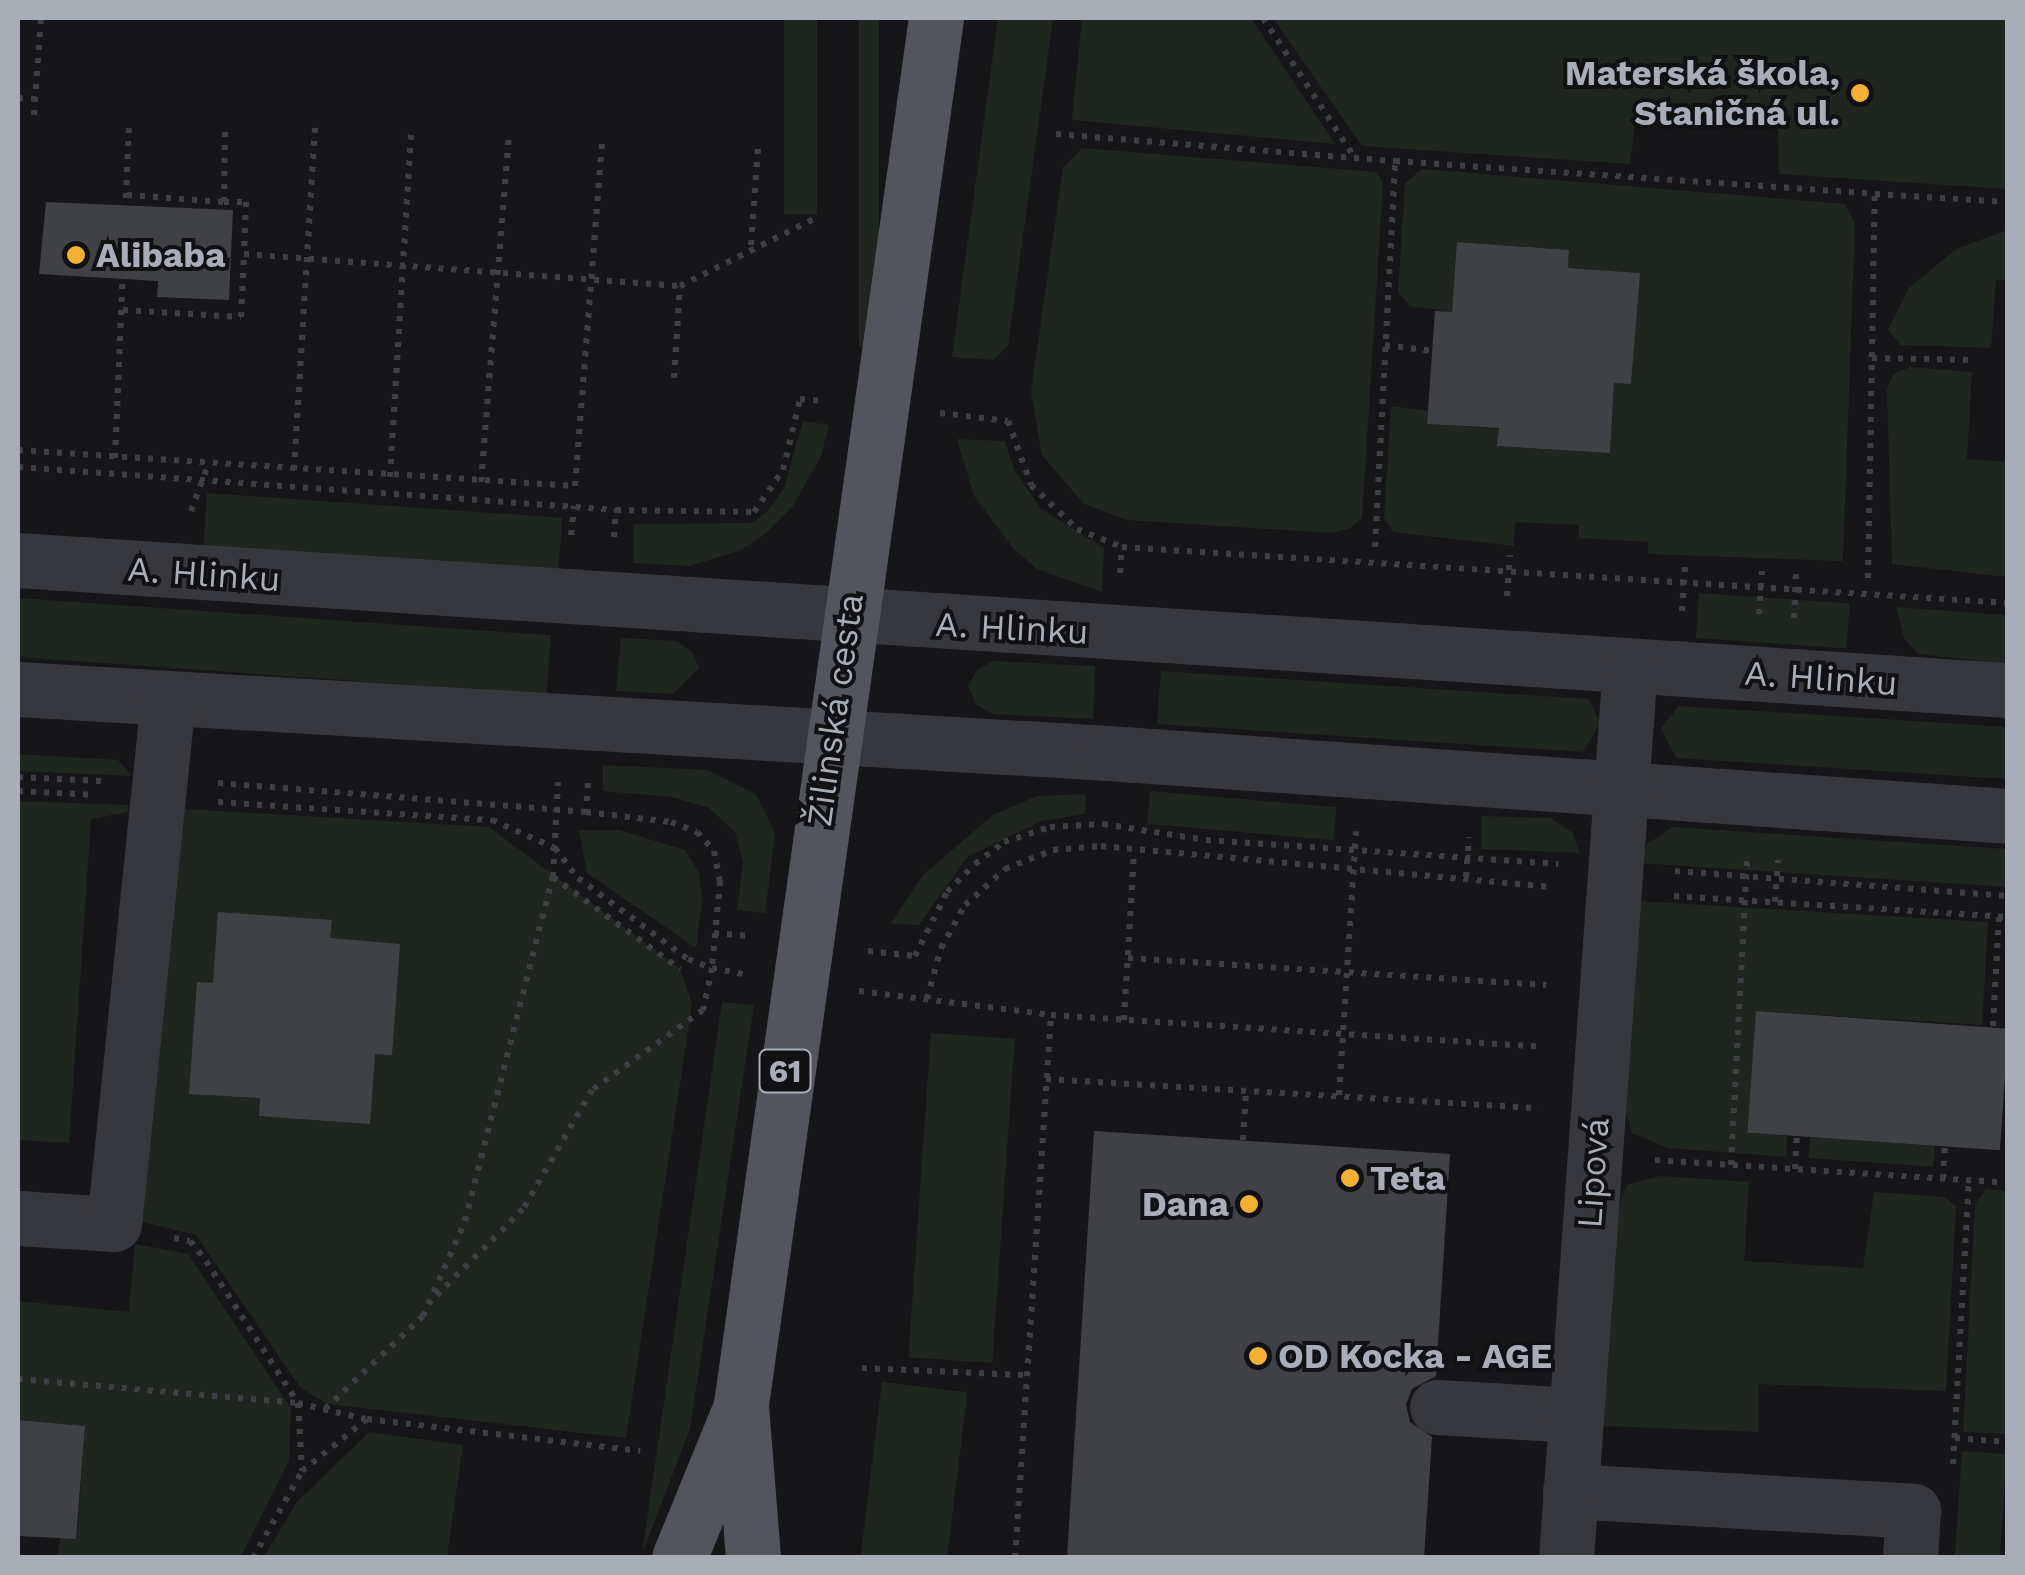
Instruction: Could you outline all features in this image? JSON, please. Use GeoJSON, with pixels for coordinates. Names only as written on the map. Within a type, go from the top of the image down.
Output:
{"type":"FeatureCollection","features":[{"type":"Feature","properties":{"kind":"main road","name":"Žilinská cesta"},"geometry":{"type":"LineString","coordinates":[[753,1558],[742,1404],[831,738],[936,18]]}},
{"type":"Feature","properties":{"kind":"main road","name":"Žilinská cesta"},"geometry":{"type":"LineString","coordinates":[[679,1558],[742,1404]]}},
{"type":"Feature","properties":{"kind":"street","name":"A. Hlinku"},"geometry":{"type":"LineString","coordinates":[[18,560],[848,619],[2008,690]]}},
{"type":"Feature","properties":{"kind":"street","name":"Lipová"},"geometry":{"type":"LineString","coordinates":[[1566,1558],[1630,666]]}},
{"type":"Feature","properties":{"kind":"street"},"geometry":{"type":"LineString","coordinates":[[18,690],[831,738],[2008,816]]}},
{"type":"Feature","properties":{"kind":"street"},"geometry":{"type":"LineString","coordinates":[[18,1218],[114,1224],[168,699]]}},
{"type":"Feature","properties":{"kind":"street"},"geometry":{"type":"LineString","coordinates":[[1437,1407],[1576,1415]]}},
{"type":"Feature","properties":{"kind":"street"},"geometry":{"type":"LineString","coordinates":[[1570,1491],[1912,1511],[1910,1558]]}},
{"type":"Feature","properties":{"kind":"path"},"geometry":{"type":"LineString","coordinates":[[34,116],[41,18]]}},
{"type":"Feature","properties":{"kind":"path"},"geometry":{"type":"LineString","coordinates":[[1262,18],[1355,158]]}},
{"type":"Feature","properties":{"kind":"path"},"geometry":{"type":"LineString","coordinates":[[18,98],[36,99]]}},
{"type":"Feature","properties":{"kind":"path"},"geometry":{"type":"LineString","coordinates":[[115,458],[130,120]]}},
{"type":"Feature","properties":{"kind":"path"},"geometry":{"type":"LineString","coordinates":[[224,202],[225,124]]}},
{"type":"Feature","properties":{"kind":"path"},"geometry":{"type":"LineString","coordinates":[[294,470],[316,128]]}},
{"type":"Feature","properties":{"kind":"path"},"geometry":{"type":"LineString","coordinates":[[390,477],[410,132]]}},
{"type":"Feature","properties":{"kind":"path"},"geometry":{"type":"LineString","coordinates":[[1056,134],[2008,202]]}},
{"type":"Feature","properties":{"kind":"path"},"geometry":{"type":"LineString","coordinates":[[481,482],[509,136]]}},
{"type":"Feature","properties":{"kind":"path"},"geometry":{"type":"LineString","coordinates":[[18,450],[574,486],[602,140]]}},
{"type":"Feature","properties":{"kind":"path"},"geometry":{"type":"LineString","coordinates":[[751,245],[758,148]]}},
{"type":"Feature","properties":{"kind":"path"},"geometry":{"type":"LineString","coordinates":[[1375,547],[1395,161]]}},
{"type":"Feature","properties":{"kind":"path"},"geometry":{"type":"LineString","coordinates":[[123,310],[241,317],[246,202],[127,194]]}},
{"type":"Feature","properties":{"kind":"path"},"geometry":{"type":"LineString","coordinates":[[1868,578],[1875,194]]}},
{"type":"Feature","properties":{"kind":"path"},"geometry":{"type":"LineString","coordinates":[[244,254],[680,286],[751,245],[818,217]]}},
{"type":"Feature","properties":{"kind":"path"},"geometry":{"type":"LineString","coordinates":[[674,378],[680,286]]}},
{"type":"Feature","properties":{"kind":"path"},"geometry":{"type":"LineString","coordinates":[[1385,345],[1432,351]]}},
{"type":"Feature","properties":{"kind":"path"},"geometry":{"type":"LineString","coordinates":[[1872,358],[1974,360]]}},
{"type":"Feature","properties":{"kind":"path"},"geometry":{"type":"LineString","coordinates":[[18,467],[573,508],[754,512],[782,470],[800,400],[830,402]]}},
{"type":"Feature","properties":{"kind":"path"},"geometry":{"type":"LineString","coordinates":[[954,415],[1008,420],[1031,486],[1077,530],[1122,547],[2008,603]]}},
{"type":"Feature","properties":{"kind":"path"},"geometry":{"type":"LineString","coordinates":[[613,548],[616,510]]}},
{"type":"Feature","properties":{"kind":"path"},"geometry":{"type":"LineString","coordinates":[[428,1304],[466,1221],[553,877],[559,762]]}},
{"type":"Feature","properties":{"kind":"path"},"geometry":{"type":"LineString","coordinates":[[586,812],[588,769]]}},
{"type":"Feature","properties":{"kind":"path"},"geometry":{"type":"LineString","coordinates":[[18,778],[492,820],[555,848],[578,878],[688,959],[729,971]]}},
{"type":"Feature","properties":{"kind":"path"},"geometry":{"type":"LineString","coordinates":[[18,791],[159,788],[491,802],[556,812],[634,813],[698,832],[714,852],[720,881],[704,1010],[592,1090],[524,1210],[325,1410]]}},
{"type":"Feature","properties":{"kind":"path"},"geometry":{"type":"LineString","coordinates":[[915,956],[948,892],[1004,842],[1050,827],[1103,824]]}},
{"type":"Feature","properties":{"kind":"path"},"geometry":{"type":"LineString","coordinates":[[927,999],[941,948],[965,905],[1005,868],[1053,850],[1134,850],[1124,1020]]}},
{"type":"Feature","properties":{"kind":"path"},"geometry":{"type":"LineString","coordinates":[[1339,1095],[1353,868]]}},
{"type":"Feature","properties":{"kind":"path"},"geometry":{"type":"LineString","coordinates":[[553,877],[680,969]]}},
{"type":"Feature","properties":{"kind":"path"},"geometry":{"type":"LineString","coordinates":[[1731,1165],[1744,901]]}},
{"type":"Feature","properties":{"kind":"path"},"geometry":{"type":"LineString","coordinates":[[1993,1026],[1999,916]]}},
{"type":"Feature","properties":{"kind":"path"},"geometry":{"type":"LineString","coordinates":[[1128,958],[1605,988]]}},
{"type":"Feature","properties":{"kind":"path"},"geometry":{"type":"LineString","coordinates":[[864,992],[1124,1020],[1600,1052]]}},
{"type":"Feature","properties":{"kind":"path"},"geometry":{"type":"LineString","coordinates":[[1016,1558],[1051,1014]]}},
{"type":"Feature","properties":{"kind":"path"},"geometry":{"type":"LineString","coordinates":[[1046,1079],[1339,1095],[1596,1133],[1731,1165],[2008,1183]]}},
{"type":"Feature","properties":{"kind":"path"},"geometry":{"type":"LineString","coordinates":[[1243,1140],[1246,1089]]}},
{"type":"Feature","properties":{"kind":"path"},"geometry":{"type":"LineString","coordinates":[[1796,1136],[1796,1169]]}},
{"type":"Feature","properties":{"kind":"path"},"geometry":{"type":"LineString","coordinates":[[1943,1179],[1945,1146]]}},
{"type":"Feature","properties":{"kind":"path"},"geometry":{"type":"LineString","coordinates":[[1952,1478],[1969,1181]]}},
{"type":"Feature","properties":{"kind":"path"},"geometry":{"type":"LineString","coordinates":[[114,1224],[190,1241],[298,1404],[302,1471]]}},
{"type":"Feature","properties":{"kind":"path"},"geometry":{"type":"LineString","coordinates":[[862,1368],[1026,1375]]}},
{"type":"Feature","properties":{"kind":"path"},"geometry":{"type":"LineString","coordinates":[[18,1378],[298,1404],[367,1419],[640,1451]]}},
{"type":"Feature","properties":{"kind":"path"},"geometry":{"type":"LineString","coordinates":[[253,1558],[302,1471],[367,1419]]}},
{"type":"Feature","properties":{"kind":"path"},"geometry":{"type":"LineString","coordinates":[[1955,1438],[2008,1442]]}},
{"type":"Feature","properties":{"kind":"shaded area"},"geometry":{"type":"Polygon","coordinates":[[[784,18],[817,18],[817,214],[784,214],[784,18]]]}},
{"type":"Feature","properties":{"kind":"shaded area"},"geometry":{"type":"Polygon","coordinates":[[[859,18],[879,18],[879,347],[859,347],[859,18]]]}},
{"type":"Feature","properties":{"kind":"shaded area"},"geometry":{"type":"Polygon","coordinates":[[[998,18],[1053,18],[1008,346],[993,360],[952,357],[998,18]]]}},
{"type":"Feature","properties":{"kind":"shaded area"},"geometry":{"type":"Polygon","coordinates":[[[1082,18],[1251,18],[1335,144],[1072,120],[1082,18]]]}},
{"type":"Feature","properties":{"kind":"shaded area"},"geometry":{"type":"Polygon","coordinates":[[[1273,18],[2007,18],[2007,189],[1779,174],[1778,125],[1636,116],[1630,164],[1362,146],[1273,18]]]}},
{"type":"Feature","properties":{"kind":"shaded area"},"geometry":{"type":"Polygon","coordinates":[[[1082,148],[1377,172],[1383,184],[1362,518],[1350,528],[1332,533],[1127,520],[1084,504],[1042,455],[1031,392],[1063,168],[1082,148]]]}},
{"type":"Feature","properties":{"kind":"shaded area"},"geometry":{"type":"Polygon","coordinates":[[[1422,169],[1845,204],[1855,224],[1843,561],[1648,554],[1648,542],[1579,538],[1579,525],[1515,522],[1514,546],[1393,532],[1384,519],[1391,406],[1428,411],[1427,424],[1499,429],[1498,446],[1610,453],[1614,383],[1631,383],[1639,273],[1568,268],[1569,250],[1458,242],[1452,312],[1410,306],[1398,292],[1405,183],[1422,169]]]}},
{"type":"Feature","properties":{"kind":"shaded area"},"geometry":{"type":"Polygon","coordinates":[[[2007,230],[2007,280],[1996,280],[1991,348],[1901,345],[1888,330],[1909,288],[1956,249],[2007,230]]]}},
{"type":"Feature","properties":{"kind":"shaded area"},"geometry":{"type":"Polygon","coordinates":[[[1910,367],[1972,372],[1967,459],[2007,462],[2007,577],[1892,564],[1887,389],[1893,374],[1910,367]]]}},
{"type":"Feature","properties":{"kind":"shaded area"},"geometry":{"type":"Polygon","coordinates":[[[803,421],[829,425],[821,456],[793,506],[765,534],[739,551],[689,566],[633,563],[634,524],[751,523],[767,512],[784,488],[803,421]]]}},
{"type":"Feature","properties":{"kind":"shaded area"},"geometry":{"type":"Polygon","coordinates":[[[957,439],[1005,441],[1014,469],[1041,509],[1104,548],[1102,592],[1037,569],[1013,548],[974,496],[957,439]]]}},
{"type":"Feature","properties":{"kind":"shaded area"},"geometry":{"type":"Polygon","coordinates":[[[207,493],[562,518],[558,572],[203,547],[207,493]]]}},
{"type":"Feature","properties":{"kind":"shaded area"},"geometry":{"type":"Polygon","coordinates":[[[1699,593],[1850,604],[1846,648],[1696,638],[1699,593]]]}},
{"type":"Feature","properties":{"kind":"shaded area"},"geometry":{"type":"Polygon","coordinates":[[[18,598],[551,635],[547,694],[18,657],[18,598]]]}},
{"type":"Feature","properties":{"kind":"shaded area"},"geometry":{"type":"Polygon","coordinates":[[[1896,607],[2007,615],[2007,664],[1918,654],[1904,638],[1896,607]]]}},
{"type":"Feature","properties":{"kind":"shaded area"},"geometry":{"type":"Polygon","coordinates":[[[621,638],[676,641],[692,652],[699,668],[673,694],[616,691],[621,638]]]}},
{"type":"Feature","properties":{"kind":"shaded area"},"geometry":{"type":"Polygon","coordinates":[[[993,661],[1095,666],[1093,719],[991,714],[976,704],[968,686],[977,670],[993,661]]]}},
{"type":"Feature","properties":{"kind":"shaded area"},"geometry":{"type":"Polygon","coordinates":[[[1161,671],[1589,699],[1600,724],[1583,752],[1157,724],[1161,671]]]}},
{"type":"Feature","properties":{"kind":"shaded area"},"geometry":{"type":"Polygon","coordinates":[[[1679,706],[2007,727],[2007,779],[1676,758],[1661,728],[1679,706]]]}},
{"type":"Feature","properties":{"kind":"shaded area"},"geometry":{"type":"Polygon","coordinates":[[[18,754],[118,760],[132,776],[18,771],[18,754]]]}},
{"type":"Feature","properties":{"kind":"shaded area"},"geometry":{"type":"Polygon","coordinates":[[[603,765],[708,770],[756,794],[775,833],[765,913],[737,910],[743,862],[735,832],[709,808],[672,797],[603,791],[603,765]]]}},
{"type":"Feature","properties":{"kind":"shaded area"},"geometry":{"type":"Polygon","coordinates":[[[1150,791],[1336,807],[1333,840],[1147,824],[1150,791]]]}},
{"type":"Feature","properties":{"kind":"shaded area"},"geometry":{"type":"Polygon","coordinates":[[[1086,794],[1085,814],[1041,821],[967,857],[919,925],[890,924],[923,875],[993,815],[1037,796],[1086,794]]]}},
{"type":"Feature","properties":{"kind":"shaded area"},"geometry":{"type":"Polygon","coordinates":[[[18,801],[128,805],[128,812],[91,819],[69,1143],[18,1140],[18,801]]]}},
{"type":"Feature","properties":{"kind":"shaded area"},"geometry":{"type":"Polygon","coordinates":[[[185,809],[489,827],[680,969],[692,1004],[626,1438],[327,1404],[300,1387],[196,1235],[139,1221],[157,933],[185,809]]]}},
{"type":"Feature","properties":{"kind":"shaded area"},"geometry":{"type":"Polygon","coordinates":[[[1482,816],[1550,818],[1573,833],[1579,853],[1481,849],[1482,816]]]}},
{"type":"Feature","properties":{"kind":"shaded area"},"geometry":{"type":"Polygon","coordinates":[[[1673,827],[2007,849],[2007,887],[1640,863],[1647,844],[1673,827]]]}},
{"type":"Feature","properties":{"kind":"shaded area"},"geometry":{"type":"Polygon","coordinates":[[[579,830],[619,830],[685,850],[699,872],[702,902],[696,948],[587,873],[579,830]]]}},
{"type":"Feature","properties":{"kind":"shaded area"},"geometry":{"type":"Polygon","coordinates":[[[1636,901],[1988,922],[1982,1025],[1757,1011],[1749,1133],[1787,1136],[1786,1157],[1668,1148],[1632,1133],[1623,1102],[1636,901]]]}},
{"type":"Feature","properties":{"kind":"shaded area"},"geometry":{"type":"Polygon","coordinates":[[[722,1002],[754,1005],[690,1429],[642,1554],[722,1002]]]}},
{"type":"Feature","properties":{"kind":"shaded area"},"geometry":{"type":"Polygon","coordinates":[[[931,1033],[1015,1039],[992,1363],[908,1357],[931,1033]]]}},
{"type":"Feature","properties":{"kind":"shaded area"},"geometry":{"type":"Polygon","coordinates":[[[1810,1137],[1935,1146],[1933,1167],[1809,1158],[1810,1137]]]}},
{"type":"Feature","properties":{"kind":"shaded area"},"geometry":{"type":"Polygon","coordinates":[[[1660,1176],[1749,1182],[1744,1261],[1863,1268],[1874,1192],[1945,1197],[1956,1207],[1946,1391],[1759,1384],[1758,1432],[1602,1426],[1615,1217],[1627,1185],[1660,1176]]]}},
{"type":"Feature","properties":{"kind":"shaded area"},"geometry":{"type":"Polygon","coordinates":[[[1986,1189],[2007,1191],[2007,1434],[1963,1432],[1975,1204],[1986,1189]]]}},
{"type":"Feature","properties":{"kind":"shaded area"},"geometry":{"type":"Polygon","coordinates":[[[135,1244],[188,1254],[291,1408],[289,1461],[241,1557],[58,1557],[60,1538],[77,1538],[85,1426],[18,1420],[18,1301],[129,1312],[135,1244]]]}},
{"type":"Feature","properties":{"kind":"shaded area"},"geometry":{"type":"Polygon","coordinates":[[[882,1382],[967,1392],[947,1558],[860,1558],[882,1382]]]}},
{"type":"Feature","properties":{"kind":"shaded area"},"geometry":{"type":"Polygon","coordinates":[[[369,1432],[463,1445],[447,1557],[264,1557],[297,1502],[369,1432]]]}},
{"type":"Feature","properties":{"kind":"shaded area"},"geometry":{"type":"Polygon","coordinates":[[[1962,1451],[2007,1454],[2000,1558],[1955,1557],[1962,1451]]]}},
{"type":"Feature","properties":{"kind":"building"},"geometry":{"type":"Polygon","coordinates":[[[46,202],[233,210],[229,300],[157,297],[158,281],[39,274],[46,202]]]}},
{"type":"Feature","properties":{"kind":"building"},"geometry":{"type":"Polygon","coordinates":[[[1457,242],[1569,250],[1568,268],[1640,273],[1631,384],[1614,383],[1610,453],[1497,446],[1499,428],[1427,424],[1435,311],[1452,312],[1457,242]]]}},
{"type":"Feature","properties":{"kind":"building"},"geometry":{"type":"Polygon","coordinates":[[[218,912],[332,920],[330,938],[400,944],[392,1055],[375,1054],[370,1124],[259,1116],[260,1098],[189,1094],[197,982],[213,983],[218,912]]]}},
{"type":"Feature","properties":{"kind":"building"},"geometry":{"type":"Polygon","coordinates":[[[1756,1011],[2008,1029],[2000,1150],[1747,1133],[1756,1011]]]}},
{"type":"Feature","properties":{"kind":"building","name":"OD Kocka - AGE"},"geometry":{"type":"Polygon","coordinates":[[[1094,1131],[1450,1154],[1436,1376],[1412,1389],[1406,1404],[1410,1422],[1432,1437],[1424,1558],[1067,1558],[1094,1131]]]}},
{"type":"Feature","properties":{"kind":"building"},"geometry":{"type":"Polygon","coordinates":[[[18,1420],[85,1426],[76,1539],[18,1536],[18,1420]]]}},
{"type":"Feature","properties":{"kind":"place","name":"Materská škola, Staničná ul."},"geometry":{"type":"Point","coordinates":[1860,93]}},
{"type":"Feature","properties":{"kind":"place","name":"Alibaba"},"geometry":{"type":"Point","coordinates":[76,255]}},
{"type":"Feature","properties":{"kind":"place","name":"Teta"},"geometry":{"type":"Point","coordinates":[1350,1178]}},
{"type":"Feature","properties":{"kind":"place","name":"Dana"},"geometry":{"type":"Point","coordinates":[1249,1204]}},
{"type":"Feature","properties":{"kind":"place","name":"OD Kocka - AGE"},"geometry":{"type":"Point","coordinates":[1258,1356]}}]}
